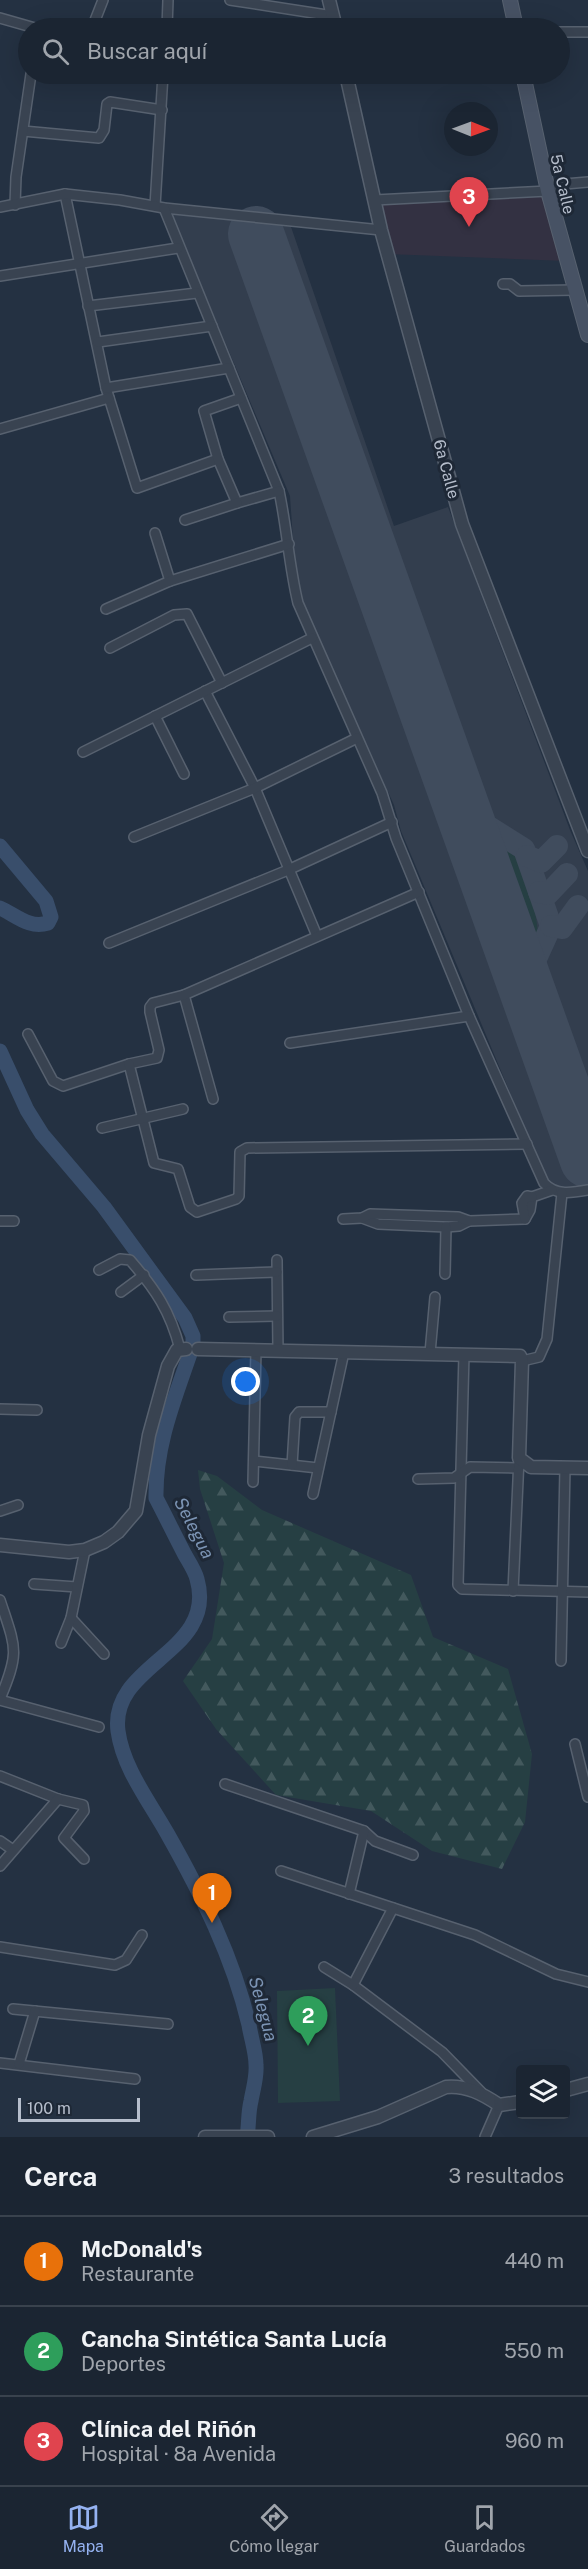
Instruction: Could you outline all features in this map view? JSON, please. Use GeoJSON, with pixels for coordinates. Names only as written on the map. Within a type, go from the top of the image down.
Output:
{"type":"FeatureCollection","features":[{"type":"Feature","properties":{"kind":"main road"},"geometry":{"type":"LineString","coordinates":[[510,0],[514,18]]}},
{"type":"Feature","properties":{"kind":"main road","name":"5a Calle"},"geometry":{"type":"LineString","coordinates":[[525,84],[548,192],[574,290],[584,310],[588,335]]}},
{"type":"Feature","properties":{"kind":"street"},"geometry":{"type":"LineString","coordinates":[[96,18],[103,0]]}},
{"type":"Feature","properties":{"kind":"street"},"geometry":{"type":"LineString","coordinates":[[167,18],[168,0]]}},
{"type":"Feature","properties":{"kind":"street"},"geometry":{"type":"LineString","coordinates":[[230,0],[333,15]]}},
{"type":"Feature","properties":{"kind":"street"},"geometry":{"type":"LineString","coordinates":[[329,0],[334,18]]}},
{"type":"Feature","properties":{"kind":"street"},"geometry":{"type":"LineString","coordinates":[[0,18],[18,23]]}},
{"type":"Feature","properties":{"kind":"street"},"geometry":{"type":"LineString","coordinates":[[570,32],[588,32]]}},
{"type":"Feature","properties":{"kind":"street"},"geometry":{"type":"LineString","coordinates":[[15,205],[22,131],[29,84]]}},
{"type":"Feature","properties":{"kind":"street"},"geometry":{"type":"LineString","coordinates":[[163,84],[159,207],[212,326],[279,491],[289,544],[290,572],[297,603],[382,793],[469,1016],[550,1189]]}},
{"type":"Feature","properties":{"kind":"street","name":"6a Calle"},"geometry":{"type":"LineString","coordinates":[[348,84],[381,230],[462,524],[582,823],[588,851]]}},
{"type":"Feature","properties":{"kind":"street"},"geometry":{"type":"LineString","coordinates":[[22,131],[99,138],[104,130],[107,104],[110,102],[162,110]]}},
{"type":"Feature","properties":{"kind":"street"},"geometry":{"type":"LineString","coordinates":[[375,200],[548,192],[565,184],[588,182]]}},
{"type":"Feature","properties":{"kind":"street"},"geometry":{"type":"LineString","coordinates":[[65,195],[106,388],[138,488],[218,459]]}},
{"type":"Feature","properties":{"kind":"street"},"geometry":{"type":"LineString","coordinates":[[0,207],[65,195],[381,230]]}},
{"type":"Feature","properties":{"kind":"street"},"geometry":{"type":"LineString","coordinates":[[0,276],[178,248]]}},
{"type":"Feature","properties":{"kind":"street"},"geometry":{"type":"LineString","coordinates":[[503,284],[510,284],[519,291],[574,290]]}},
{"type":"Feature","properties":{"kind":"street"},"geometry":{"type":"LineString","coordinates":[[88,306],[197,293]]}},
{"type":"Feature","properties":{"kind":"street"},"geometry":{"type":"LineString","coordinates":[[98,342],[212,326]]}},
{"type":"Feature","properties":{"kind":"street"},"geometry":{"type":"LineString","coordinates":[[106,388],[229,368]]}},
{"type":"Feature","properties":{"kind":"street"},"geometry":{"type":"LineString","coordinates":[[0,429],[109,398]]}},
{"type":"Feature","properties":{"kind":"street"},"geometry":{"type":"LineString","coordinates":[[237,503],[218,459],[204,411],[242,398]]}},
{"type":"Feature","properties":{"kind":"street"},"geometry":{"type":"LineString","coordinates":[[184,520],[279,491]]}},
{"type":"Feature","properties":{"kind":"street"},"geometry":{"type":"LineString","coordinates":[[155,533],[170,581]]}},
{"type":"Feature","properties":{"kind":"street"},"geometry":{"type":"LineString","coordinates":[[106,609],[170,581],[289,544]]}},
{"type":"Feature","properties":{"kind":"street"},"geometry":{"type":"LineString","coordinates":[[110,648],[174,615],[187,614],[222,683]]}},
{"type":"Feature","properties":{"kind":"street"},"geometry":{"type":"LineString","coordinates":[[82,752],[312,638]]}},
{"type":"Feature","properties":{"kind":"street"},"geometry":{"type":"LineString","coordinates":[[205,691],[255,788],[317,936]]}},
{"type":"Feature","properties":{"kind":"street"},"geometry":{"type":"LineString","coordinates":[[155,716],[184,774]]}},
{"type":"Feature","properties":{"kind":"street"},"geometry":{"type":"LineString","coordinates":[[134,837],[255,788],[357,738]]}},
{"type":"Feature","properties":{"kind":"street"},"geometry":{"type":"LineString","coordinates":[[109,943],[288,870],[392,822]]}},
{"type":"Feature","properties":{"kind":"street"},"geometry":{"type":"LineString","coordinates":[[28,1034],[53,1081],[63,1086],[129,1064],[157,1058],[159,1055],[150,1007],[153,1003],[184,995],[419,892]]}},
{"type":"Feature","properties":{"kind":"street"},"geometry":{"type":"LineString","coordinates":[[184,995],[213,1099]]}},
{"type":"Feature","properties":{"kind":"street"},"geometry":{"type":"LineString","coordinates":[[290,1043],[469,1016]]}},
{"type":"Feature","properties":{"kind":"street"},"geometry":{"type":"LineString","coordinates":[[129,1064],[154,1163],[178,1169],[190,1207],[196,1212],[239,1196],[240,1152],[247,1148],[527,1144]]}},
{"type":"Feature","properties":{"kind":"street"},"geometry":{"type":"LineString","coordinates":[[102,1128],[183,1108]]}},
{"type":"Feature","properties":{"kind":"street"},"geometry":{"type":"LineString","coordinates":[[343,1219],[362,1218],[370,1214],[458,1217],[469,1221],[525,1219],[530,1210],[532,1197],[550,1189],[562,1193],[588,1190]]}},
{"type":"Feature","properties":{"kind":"street"},"geometry":{"type":"LineString","coordinates":[[522,1361],[539,1357],[547,1339],[562,1193]]}},
{"type":"Feature","properties":{"kind":"street"},"geometry":{"type":"LineString","coordinates":[[362,1218],[378,1224],[446,1227],[459,1226],[469,1221]]}},
{"type":"Feature","properties":{"kind":"street"},"geometry":{"type":"LineString","coordinates":[[0,1221],[14,1221]]}},
{"type":"Feature","properties":{"kind":"street"},"geometry":{"type":"LineString","coordinates":[[446,1227],[446,1274]]}},
{"type":"Feature","properties":{"kind":"street"},"geometry":{"type":"LineString","coordinates":[[99,1270],[126,1259],[130,1260],[161,1299],[188,1349]]}},
{"type":"Feature","properties":{"kind":"street"},"geometry":{"type":"LineString","coordinates":[[277,1260],[278,1351]]}},
{"type":"Feature","properties":{"kind":"street"},"geometry":{"type":"LineString","coordinates":[[196,1275],[278,1272]]}},
{"type":"Feature","properties":{"kind":"street"},"geometry":{"type":"LineString","coordinates":[[121,1292],[144,1275]]}},
{"type":"Feature","properties":{"kind":"street"},"geometry":{"type":"LineString","coordinates":[[430,1353],[435,1297]]}},
{"type":"Feature","properties":{"kind":"street"},"geometry":{"type":"LineString","coordinates":[[229,1317],[278,1316]]}},
{"type":"Feature","properties":{"kind":"street"},"geometry":{"type":"LineString","coordinates":[[0,1545],[69,1552],[85,1550],[104,1542],[118,1532],[136,1510],[150,1435],[168,1366],[173,1355],[188,1349],[514,1354],[520,1356],[522,1361],[513,1591]]}},
{"type":"Feature","properties":{"kind":"street"},"geometry":{"type":"LineString","coordinates":[[253,1482],[256,1350]]}},
{"type":"Feature","properties":{"kind":"street"},"geometry":{"type":"LineString","coordinates":[[313,1494],[344,1352]]}},
{"type":"Feature","properties":{"kind":"street"},"geometry":{"type":"LineString","coordinates":[[464,1354],[458,1585],[462,1589],[588,1592]]}},
{"type":"Feature","properties":{"kind":"street"},"geometry":{"type":"LineString","coordinates":[[0,1410],[37,1410]]}},
{"type":"Feature","properties":{"kind":"street"},"geometry":{"type":"LineString","coordinates":[[292,1465],[295,1417],[298,1412],[331,1412]]}},
{"type":"Feature","properties":{"kind":"street"},"geometry":{"type":"LineString","coordinates":[[254,1461],[318,1468]]}},
{"type":"Feature","properties":{"kind":"street"},"geometry":{"type":"LineString","coordinates":[[418,1479],[454,1478],[470,1467],[519,1463],[531,1467],[588,1468]]}},
{"type":"Feature","properties":{"kind":"street"},"geometry":{"type":"LineString","coordinates":[[561,1661],[565,1468]]}},
{"type":"Feature","properties":{"kind":"street"},"geometry":{"type":"LineString","coordinates":[[0,1510],[18,1505]]}},
{"type":"Feature","properties":{"kind":"street"},"geometry":{"type":"LineString","coordinates":[[61,1643],[71,1618],[85,1550]]}},
{"type":"Feature","properties":{"kind":"street"},"geometry":{"type":"LineString","coordinates":[[34,1584],[77,1587]]}},
{"type":"Feature","properties":{"kind":"street"},"geometry":{"type":"LineString","coordinates":[[0,1600],[14,1644],[15,1655],[14,1666],[0,1699],[99,1727]]}},
{"type":"Feature","properties":{"kind":"street"},"geometry":{"type":"LineString","coordinates":[[71,1618],[104,1654]]}},
{"type":"Feature","properties":{"kind":"street"},"geometry":{"type":"LineString","coordinates":[[574,1744],[588,1797]]}},
{"type":"Feature","properties":{"kind":"street"},"geometry":{"type":"LineString","coordinates":[[0,1776],[58,1799],[78,1802],[84,1808],[64,1838],[84,1859]]}},
{"type":"Feature","properties":{"kind":"street"},"geometry":{"type":"LineString","coordinates":[[225,1784],[364,1831],[375,1841],[412,1855]]}},
{"type":"Feature","properties":{"kind":"street"},"geometry":{"type":"LineString","coordinates":[[0,1866],[58,1799]]}},
{"type":"Feature","properties":{"kind":"street"},"geometry":{"type":"LineString","coordinates":[[349,1894],[364,1831]]}},
{"type":"Feature","properties":{"kind":"street"},"geometry":{"type":"LineString","coordinates":[[0,1841],[13,1850]]}},
{"type":"Feature","properties":{"kind":"street"},"geometry":{"type":"LineString","coordinates":[[281,1871],[475,1935],[556,1974],[588,1982]]}},
{"type":"Feature","properties":{"kind":"street"},"geometry":{"type":"LineString","coordinates":[[353,1985],[393,1908]]}},
{"type":"Feature","properties":{"kind":"street"},"geometry":{"type":"LineString","coordinates":[[0,1947],[115,1965],[126,1960],[142,1935]]}},
{"type":"Feature","properties":{"kind":"street"},"geometry":{"type":"LineString","coordinates":[[324,1967],[353,1985],[442,2052],[483,2094],[499,2105],[516,2103]]}},
{"type":"Feature","properties":{"kind":"street"},"geometry":{"type":"LineString","coordinates":[[13,2009],[168,2024]]}},
{"type":"Feature","properties":{"kind":"street"},"geometry":{"type":"LineString","coordinates":[[19,2064],[35,2011]]}},
{"type":"Feature","properties":{"kind":"street"},"geometry":{"type":"LineString","coordinates":[[0,2063],[135,2079]]}},
{"type":"Feature","properties":{"kind":"street"},"geometry":{"type":"LineString","coordinates":[[570,2089],[588,2084]]}},
{"type":"Feature","properties":{"kind":"street"},"geometry":{"type":"LineString","coordinates":[[313,2137],[378,2116],[446,2087],[455,2086],[483,2094]]}},
{"type":"Feature","properties":{"kind":"street"},"geometry":{"type":"LineString","coordinates":[[485,2137],[499,2105]]}},
{"type":"Feature","properties":{"kind":"street"},"geometry":{"type":"LineString","coordinates":[[205,2137],[232,2135],[264,2137]]}},
{"type":"Feature","properties":{"kind":"shaded area"},"geometry":{"type":"Polygon","coordinates":[[[548,191],[566,261],[388,254],[375,200],[548,191]]]}},
{"type":"Feature","properties":{"kind":"shaded area"},"geometry":{"type":"Polygon","coordinates":[[[171,214],[290,224],[394,526],[448,507],[570,830],[588,871],[588,1186],[561,1190],[549,1186],[401,831],[394,805],[303,605],[294,554],[290,496],[171,214]]]}},
{"type":"Feature","properties":{"kind":"green space"},"geometry":{"type":"Polygon","coordinates":[[[490,838],[504,842],[512,848],[526,880],[538,930],[536,939],[526,952],[523,951],[485,840],[490,838]]]}},
{"type":"Feature","properties":{"kind":"green space"},"geometry":{"type":"Polygon","coordinates":[[[198,1470],[217,1476],[262,1510],[411,1575],[433,1637],[508,1669],[532,1754],[525,1822],[502,1869],[432,1851],[371,1811],[276,1795],[216,1729],[183,1681],[212,1639],[224,1563],[200,1489],[198,1470]]]}},
{"type":"Feature","properties":{"kind":"green space"},"geometry":{"type":"Polygon","coordinates":[[[335,1988],[340,2101],[278,2103],[277,1991],[335,1988]]]}},
{"type":"Feature","properties":{"kind":"waterway","name":"Selegua"},"geometry":{"type":"LineString","coordinates":[[0,846],[46,901],[51,917],[48,923],[29,923],[0,908]]}},
{"type":"Feature","properties":{"kind":"waterway","name":"Selegua"},"geometry":{"type":"LineString","coordinates":[[0,1051],[27,1110],[42,1134],[104,1207],[185,1318],[193,1336],[193,1345],[163,1439],[156,1498],[195,1573],[199,1604],[192,1624],[179,1642],[130,1689],[120,1708],[118,1731],[131,1771],[204,1902],[225,1950],[242,2000],[256,2065],[247,2137]]}},
{"type":"Feature","properties":{"kind":"taxiway"},"geometry":{"type":"LineString","coordinates":[[462,810],[524,849],[551,926],[525,983]]}},
{"type":"Feature","properties":{"kind":"taxiway"},"geometry":{"type":"LineString","coordinates":[[527,856],[541,862],[557,846]]}},
{"type":"Feature","properties":{"kind":"taxiway"},"geometry":{"type":"LineString","coordinates":[[539,892],[548,894],[567,874]]}},
{"type":"Feature","properties":{"kind":"taxiway"},"geometry":{"type":"LineString","coordinates":[[551,926],[562,928],[578,906]]}},
{"type":"Feature","properties":{"kind":"runway"},"geometry":{"type":"LineString","coordinates":[[256,234],[588,1160]]}},
{"type":"Feature","properties":{"kind":"place","name":"Clínica del Riñón"},"geometry":{"type":"Point","coordinates":[469,227]}},
{"type":"Feature","properties":{"kind":"place","name":"McDonald's"},"geometry":{"type":"Point","coordinates":[212,1923]}},
{"type":"Feature","properties":{"kind":"place","name":"Cancha Sintética Santa Lucía"},"geometry":{"type":"Point","coordinates":[308,2046]}}]}
